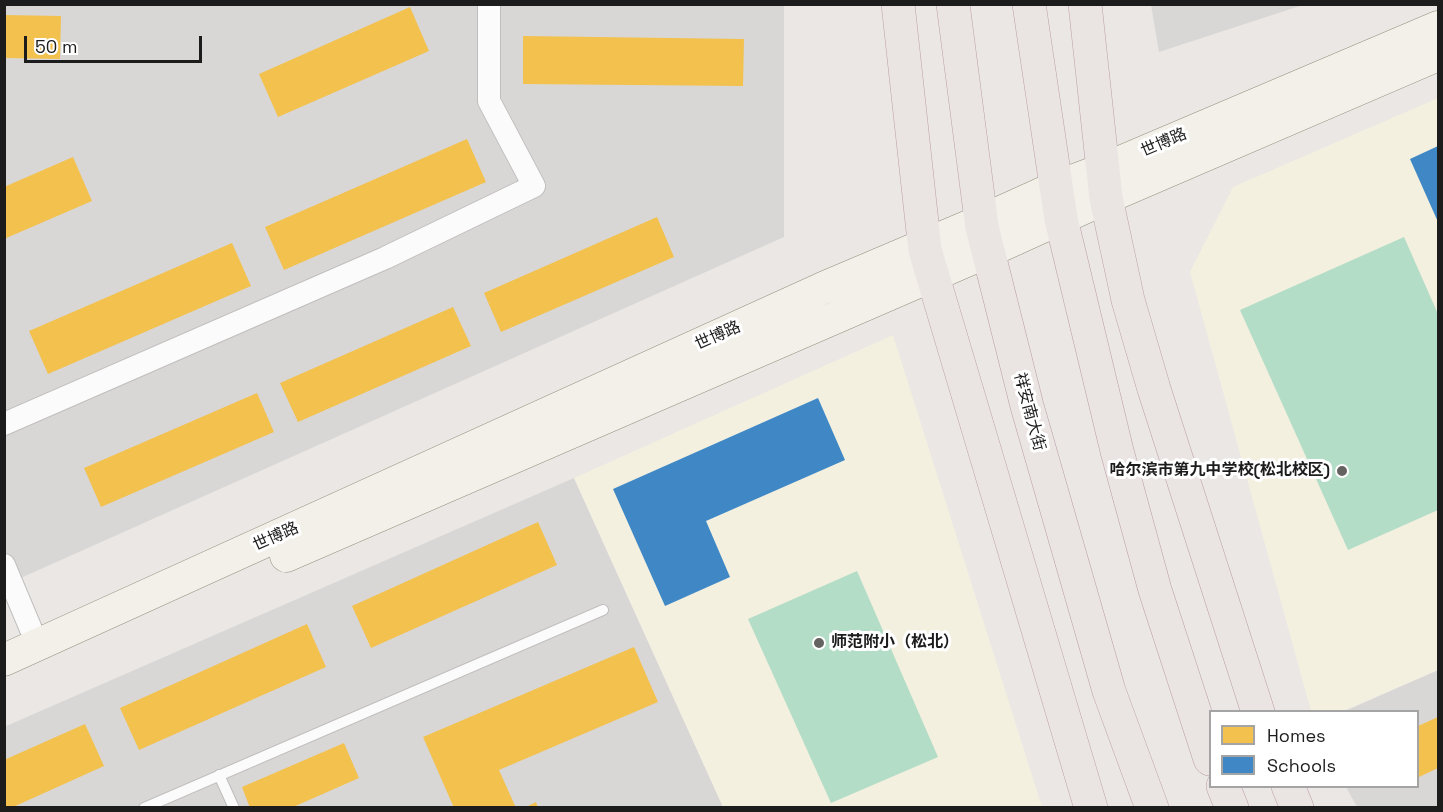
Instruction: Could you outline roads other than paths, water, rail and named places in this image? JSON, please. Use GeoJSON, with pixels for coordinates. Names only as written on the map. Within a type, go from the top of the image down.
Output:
{"type":"FeatureCollection","features":[{"type":"Feature","properties":{"kind":"highway"},"geometry":{"type":"LineString","coordinates":[[898,4],[928,260],[1091,807]]}},
{"type":"Feature","properties":{"kind":"highway","name":"祥安南大街"},"geometry":{"type":"LineString","coordinates":[[953,4],[985,236],[1027,406],[1109,691],[1152,807]]}},
{"type":"Feature","properties":{"kind":"highway"},"geometry":{"type":"LineString","coordinates":[[1029,4],[1061,219],[1117,451],[1145,555],[1209,756]]}},
{"type":"Feature","properties":{"kind":"highway"},"geometry":{"type":"LineString","coordinates":[[1085,4],[1105,183],[1128,300],[1258,710]]}},
{"type":"Feature","properties":{"kind":"highway"},"geometry":{"type":"LineString","coordinates":[[1223,788],[1232,807]]}},
{"type":"Feature","properties":{"kind":"highway"},"geometry":{"type":"LineString","coordinates":[[1289,788],[1297,807]]}},
{"type":"Feature","properties":{"kind":"main road","name":"世博路"},"geometry":{"type":"LineString","coordinates":[[4,678],[928,260],[985,236],[1061,219],[1105,183],[1438,27]]}},
{"type":"Feature","properties":{"kind":"main road","name":"世博路"},"geometry":{"type":"LineString","coordinates":[[985,236],[1056,187],[1105,183],[1438,55]]}},
{"type":"Feature","properties":{"kind":"main road","name":"世博路"},"geometry":{"type":"LineString","coordinates":[[4,660],[823,288],[928,260]]}},
{"type":"Feature","properties":{"kind":"street"},"geometry":{"type":"LineString","coordinates":[[4,424],[385,258],[534,186],[489,101],[489,4]]}},
{"type":"Feature","properties":{"kind":"street"},"geometry":{"type":"LineString","coordinates":[[4,565],[38,645]]}},
{"type":"Feature","properties":{"kind":"lane"},"geometry":{"type":"LineString","coordinates":[[144,807],[603,610]]}},
{"type":"Feature","properties":{"kind":"lane"},"geometry":{"type":"LineString","coordinates":[[219,775],[234,807]]}},
{"type":"Feature","properties":{"kind":"place","name":"哈尔滨市第九中学校(松北校区)"},"geometry":{"type":"Point","coordinates":[1342,471]}},
{"type":"Feature","properties":{"kind":"place","name":"师范附小（松北）"},"geometry":{"type":"Point","coordinates":[819,643]}}]}
